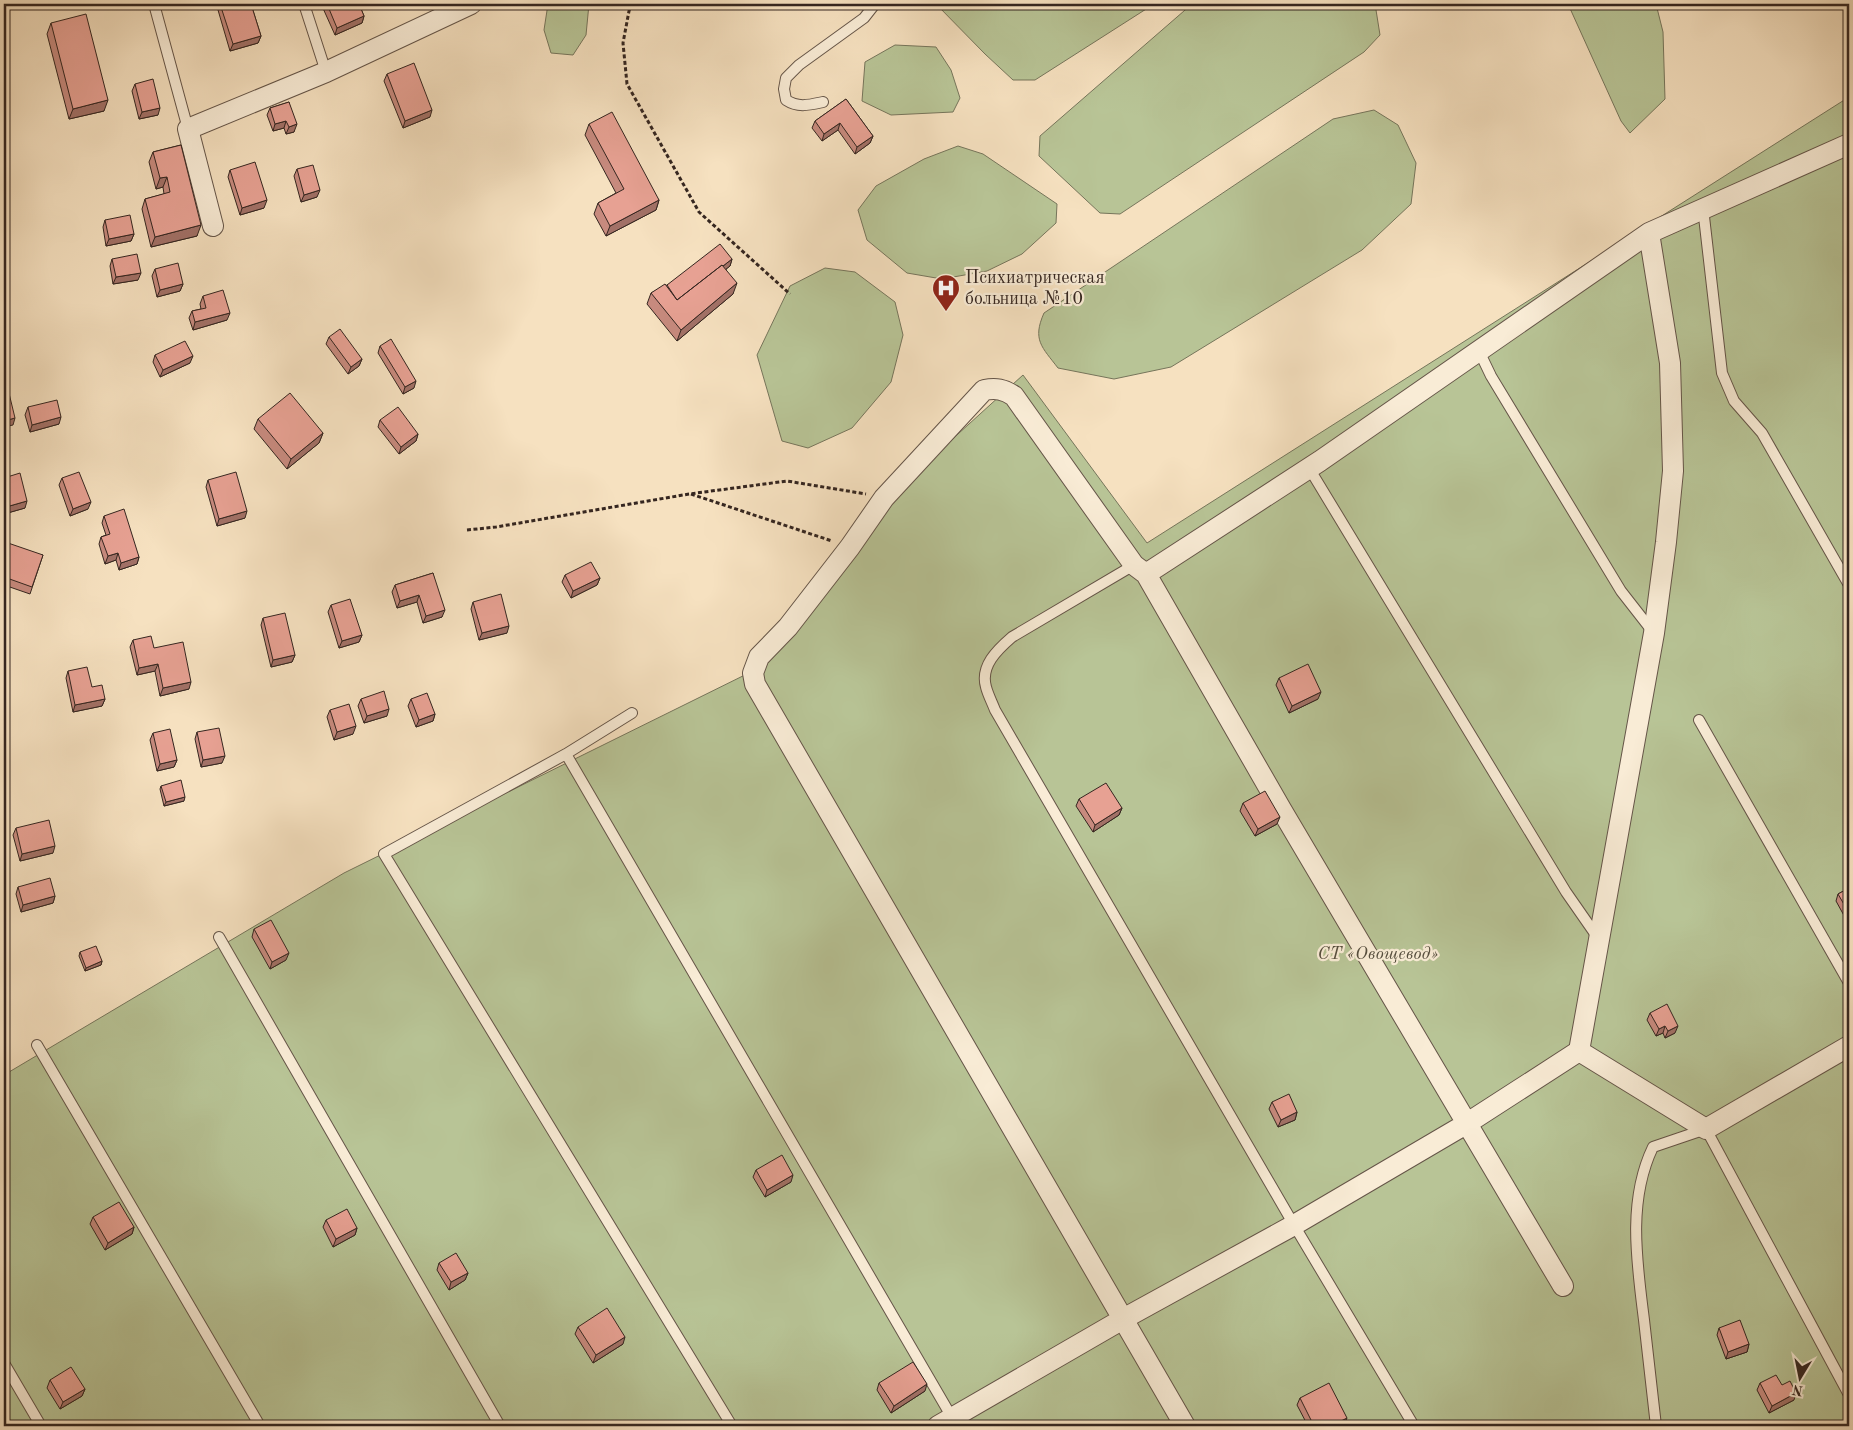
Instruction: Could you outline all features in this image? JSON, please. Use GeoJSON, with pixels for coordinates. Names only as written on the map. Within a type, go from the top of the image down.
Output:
{"type":"FeatureCollection","features":[{"type":"Feature","properties":{"kind":"street"},"geometry":{"type":"LineString","coordinates":[[213,226],[188,129],[326,72],[471,4]]}},
{"type":"Feature","properties":{"kind":"street"},"geometry":{"type":"LineString","coordinates":[[1140,570],[1309,468],[1650,233],[1702,208],[1849,144]]}},
{"type":"Feature","properties":{"kind":"street"},"geometry":{"type":"LineString","coordinates":[[949,1423],[1123,1319],[1294,1225],[1466,1124],[1579,1050],[1654,633],[1673,471],[1670,363],[1650,233]]}},
{"type":"Feature","properties":{"kind":"street"},"geometry":{"type":"LineString","coordinates":[[1185,1426],[755,684],[753,673],[759,656],[788,627],[850,547],[884,498],[984,390],[994,388],[1007,391],[1014,396],[1140,570],[1563,1286]]}},
{"type":"Feature","properties":{"kind":"street"},"geometry":{"type":"LineString","coordinates":[[1579,1050],[1706,1129],[1849,1046]]}},
{"type":"Feature","properties":{"kind":"lane"},"geometry":{"type":"LineString","coordinates":[[154,4],[188,129]]}},
{"type":"Feature","properties":{"kind":"lane"},"geometry":{"type":"LineString","coordinates":[[304,4],[326,72]]}},
{"type":"Feature","properties":{"kind":"lane"},"geometry":{"type":"LineString","coordinates":[[822,102],[805,106],[792,104],[786,100],[784,89],[786,78],[798,65],[864,18],[875,4]]}},
{"type":"Feature","properties":{"kind":"lane"},"geometry":{"type":"LineString","coordinates":[[1702,208],[1722,373],[1734,401],[1762,433],[1849,585]]}},
{"type":"Feature","properties":{"kind":"lane"},"geometry":{"type":"LineString","coordinates":[[1479,351],[1491,376],[1622,591],[1654,633]]}},
{"type":"Feature","properties":{"kind":"lane"},"geometry":{"type":"LineString","coordinates":[[1309,468],[1566,892],[1599,939]]}},
{"type":"Feature","properties":{"kind":"lane"},"geometry":{"type":"LineString","coordinates":[[1140,570],[1012,638],[1000,647],[989,661],[985,686],[995,710],[1294,1225],[1414,1426]]}},
{"type":"Feature","properties":{"kind":"lane"},"geometry":{"type":"LineString","coordinates":[[632,713],[566,754],[384,854],[732,1426]]}},
{"type":"Feature","properties":{"kind":"lane"},"geometry":{"type":"LineString","coordinates":[[1699,720],[1849,983]]}},
{"type":"Feature","properties":{"kind":"lane"},"geometry":{"type":"LineString","coordinates":[[566,754],[949,1423]]}},
{"type":"Feature","properties":{"kind":"lane"},"geometry":{"type":"LineString","coordinates":[[219,937],[500,1426]]}},
{"type":"Feature","properties":{"kind":"lane"},"geometry":{"type":"LineString","coordinates":[[37,1045],[260,1426]]}},
{"type":"Feature","properties":{"kind":"lane"},"geometry":{"type":"LineString","coordinates":[[1656,1426],[1636,1255],[1638,1199],[1644,1166],[1653,1147],[1706,1129],[1849,1395]]}},
{"type":"Feature","properties":{"kind":"lane"},"geometry":{"type":"LineString","coordinates":[[4,1363],[41,1426]]}},
{"type":"Feature","properties":{"kind":"path"},"geometry":{"type":"LineString","coordinates":[[633,4],[629,11],[623,43],[627,84],[699,212],[790,294]]}},
{"type":"Feature","properties":{"kind":"path"},"geometry":{"type":"LineString","coordinates":[[467,530],[496,527],[689,494],[787,481],[856,491],[884,498]]}},
{"type":"Feature","properties":{"kind":"path"},"geometry":{"type":"LineString","coordinates":[[689,494],[850,547]]}},
{"type":"Feature","properties":{"kind":"green space"},"geometry":{"type":"Polygon","coordinates":[[[548,4],[589,4],[586,35],[573,55],[551,53],[544,30],[548,4]]]}},
{"type":"Feature","properties":{"kind":"green space"},"geometry":{"type":"Polygon","coordinates":[[[936,4],[1154,4],[1035,80],[1013,80],[936,4]]]}},
{"type":"Feature","properties":{"kind":"green space"},"geometry":{"type":"Polygon","coordinates":[[[1192,4],[1372,4],[1376,10],[1380,35],[1364,52],[1120,214],[1100,213],[1039,156],[1040,136],[1192,4]]]}},
{"type":"Feature","properties":{"kind":"green space"},"geometry":{"type":"Polygon","coordinates":[[[1568,4],[1656,4],[1663,32],[1665,99],[1630,133],[1621,121],[1568,4]]]}},
{"type":"Feature","properties":{"kind":"green space"},"geometry":{"type":"Polygon","coordinates":[[[895,45],[936,47],[951,70],[960,98],[953,112],[891,115],[862,101],[865,62],[895,45]]]}},
{"type":"Feature","properties":{"kind":"green space","name":"СТ «Овощевод»"},"geometry":{"type":"Polygon","coordinates":[[[1849,97],[1849,1426],[4,1426],[4,1075],[344,873],[761,667],[904,483],[1023,375],[1147,543],[1849,97]]]}},
{"type":"Feature","properties":{"kind":"green space"},"geometry":{"type":"Polygon","coordinates":[[[1374,110],[1398,125],[1416,163],[1411,204],[1362,250],[1171,367],[1114,379],[1058,368],[1040,343],[1040,322],[1044,313],[1333,119],[1374,110]]]}},
{"type":"Feature","properties":{"kind":"green space"},"geometry":{"type":"Polygon","coordinates":[[[958,146],[983,154],[1057,204],[1056,223],[1022,254],[987,271],[942,279],[907,273],[867,240],[858,210],[876,186],[924,159],[958,146]]]}},
{"type":"Feature","properties":{"kind":"green space"},"geometry":{"type":"Polygon","coordinates":[[[825,268],[855,272],[895,302],[903,335],[891,382],[852,428],[808,448],[782,441],[757,355],[790,286],[825,268]]]}},
{"type":"Feature","properties":{"kind":"building"},"geometry":{"type":"Polygon","coordinates":[[[220,4],[251,4],[261,36],[233,44],[220,4]]]}},
{"type":"Feature","properties":{"kind":"building"},"geometry":{"type":"Polygon","coordinates":[[[327,4],[359,4],[364,16],[337,28],[327,4]]]}},
{"type":"Feature","properties":{"kind":"building"},"geometry":{"type":"Polygon","coordinates":[[[86,14],[108,100],[73,109],[51,23],[86,14]]]}},
{"type":"Feature","properties":{"kind":"building"},"geometry":{"type":"Polygon","coordinates":[[[414,63],[432,110],[405,121],[387,74],[414,63]]]}},
{"type":"Feature","properties":{"kind":"building"},"geometry":{"type":"Polygon","coordinates":[[[153,79],[160,108],[142,112],[135,84],[153,79]]]}},
{"type":"Feature","properties":{"kind":"building"},"geometry":{"type":"Polygon","coordinates":[[[846,99],[873,136],[857,147],[840,123],[824,134],[815,121],[846,99]]]}},
{"type":"Feature","properties":{"kind":"building"},"geometry":{"type":"Polygon","coordinates":[[[289,102],[297,124],[289,127],[286,121],[275,124],[270,108],[289,102]]]}},
{"type":"Feature","properties":{"kind":"building"},"geometry":{"type":"Polygon","coordinates":[[[612,112],[659,200],[610,226],[598,203],[624,189],[589,124],[612,112]]]}},
{"type":"Feature","properties":{"kind":"building"},"geometry":{"type":"Polygon","coordinates":[[[181,145],[201,225],[155,237],[145,199],[170,192],[167,177],[160,178],[153,152],[181,145]]]}},
{"type":"Feature","properties":{"kind":"building"},"geometry":{"type":"Polygon","coordinates":[[[255,162],[267,200],[242,208],[230,170],[255,162]]]}},
{"type":"Feature","properties":{"kind":"building"},"geometry":{"type":"Polygon","coordinates":[[[313,165],[320,190],[304,195],[297,169],[313,165]]]}},
{"type":"Feature","properties":{"kind":"building"},"geometry":{"type":"Polygon","coordinates":[[[130,215],[134,234],[109,239],[105,220],[130,215]]]}},
{"type":"Feature","properties":{"kind":"building"},"geometry":{"type":"Polygon","coordinates":[[[720,244],[732,259],[677,300],[667,285],[720,244]]]}},
{"type":"Feature","properties":{"kind":"building"},"geometry":{"type":"Polygon","coordinates":[[[137,254],[141,273],[116,277],[112,259],[137,254]]]}},
{"type":"Feature","properties":{"kind":"building"},"geometry":{"type":"Polygon","coordinates":[[[178,263],[183,284],[160,290],[155,269],[178,263]]]}},
{"type":"Feature","properties":{"kind":"building"},"geometry":{"type":"Polygon","coordinates":[[[722,265],[737,283],[681,330],[651,293],[665,284],[677,300],[722,265]]]}},
{"type":"Feature","properties":{"kind":"building"},"geometry":{"type":"Polygon","coordinates":[[[223,290],[230,313],[195,322],[192,311],[206,308],[203,296],[223,290]]]}},
{"type":"Feature","properties":{"kind":"building"},"geometry":{"type":"Polygon","coordinates":[[[340,329],[362,359],[351,367],[329,337],[340,329]]]}},
{"type":"Feature","properties":{"kind":"building"},"geometry":{"type":"Polygon","coordinates":[[[391,339],[416,381],[405,387],[380,346],[391,339]]]}},
{"type":"Feature","properties":{"kind":"building"},"geometry":{"type":"Polygon","coordinates":[[[185,341],[193,356],[163,370],[155,355],[185,341]]]}},
{"type":"Feature","properties":{"kind":"building"},"geometry":{"type":"Polygon","coordinates":[[[7,385],[15,418],[4,421],[4,386],[7,385]]]}},
{"type":"Feature","properties":{"kind":"building"},"geometry":{"type":"Polygon","coordinates":[[[290,393],[323,433],[291,459],[258,419],[290,393]]]}},
{"type":"Feature","properties":{"kind":"building"},"geometry":{"type":"Polygon","coordinates":[[[57,400],[61,417],[32,425],[28,407],[57,400]]]}},
{"type":"Feature","properties":{"kind":"building"},"geometry":{"type":"Polygon","coordinates":[[[398,407],[418,434],[401,447],[380,420],[398,407]]]}},
{"type":"Feature","properties":{"kind":"building"},"geometry":{"type":"Polygon","coordinates":[[[79,472],[91,502],[73,509],[62,478],[79,472]]]}},
{"type":"Feature","properties":{"kind":"building"},"geometry":{"type":"Polygon","coordinates":[[[236,472],[247,511],[219,519],[208,480],[236,472]]]}},
{"type":"Feature","properties":{"kind":"building"},"geometry":{"type":"Polygon","coordinates":[[[20,473],[27,501],[6,507],[4,500],[4,478],[20,473]]]}},
{"type":"Feature","properties":{"kind":"building"},"geometry":{"type":"Polygon","coordinates":[[[124,509],[139,557],[121,563],[118,553],[108,556],[101,537],[110,534],[104,516],[124,509]]]}},
{"type":"Feature","properties":{"kind":"building"},"geometry":{"type":"Polygon","coordinates":[[[8,543],[43,555],[32,587],[4,577],[4,556],[8,543]]]}},
{"type":"Feature","properties":{"kind":"building"},"geometry":{"type":"Polygon","coordinates":[[[591,562],[600,578],[573,591],[565,575],[591,562]]]}},
{"type":"Feature","properties":{"kind":"building"},"geometry":{"type":"Polygon","coordinates":[[[433,573],[445,610],[426,616],[419,595],[400,601],[395,585],[433,573]]]}},
{"type":"Feature","properties":{"kind":"building"},"geometry":{"type":"Polygon","coordinates":[[[501,594],[509,626],[482,633],[473,602],[501,594]]]}},
{"type":"Feature","properties":{"kind":"building"},"geometry":{"type":"Polygon","coordinates":[[[350,599],[362,635],[342,641],[331,605],[350,599]]]}},
{"type":"Feature","properties":{"kind":"building"},"geometry":{"type":"Polygon","coordinates":[[[285,613],[295,655],[273,660],[263,618],[285,613]]]}},
{"type":"Feature","properties":{"kind":"building"},"geometry":{"type":"Polygon","coordinates":[[[151,636],[154,648],[183,642],[191,682],[163,688],[158,664],[139,668],[133,640],[151,636]]]}},
{"type":"Feature","properties":{"kind":"building"},"geometry":{"type":"Polygon","coordinates":[[[1308,664],[1321,692],[1292,706],[1279,678],[1308,664]]]}},
{"type":"Feature","properties":{"kind":"building"},"geometry":{"type":"Polygon","coordinates":[[[87,667],[92,687],[102,685],[105,699],[75,705],[68,671],[87,667]]]}},
{"type":"Feature","properties":{"kind":"building"},"geometry":{"type":"Polygon","coordinates":[[[384,691],[389,709],[367,716],[361,699],[384,691]]]}},
{"type":"Feature","properties":{"kind":"building"},"geometry":{"type":"Polygon","coordinates":[[[427,693],[435,714],[419,720],[411,699],[427,693]]]}},
{"type":"Feature","properties":{"kind":"building"},"geometry":{"type":"Polygon","coordinates":[[[349,704],[356,726],[337,732],[330,710],[349,704]]]}},
{"type":"Feature","properties":{"kind":"building"},"geometry":{"type":"Polygon","coordinates":[[[219,728],[225,756],[203,760],[197,732],[219,728]]]}},
{"type":"Feature","properties":{"kind":"building"},"geometry":{"type":"Polygon","coordinates":[[[170,729],[177,760],[160,764],[153,733],[170,729]]]}},
{"type":"Feature","properties":{"kind":"building"},"geometry":{"type":"Polygon","coordinates":[[[181,780],[185,797],[166,802],[161,786],[181,780]]]}},
{"type":"Feature","properties":{"kind":"building"},"geometry":{"type":"Polygon","coordinates":[[[1106,783],[1122,808],[1095,825],[1079,799],[1106,783]]]}},
{"type":"Feature","properties":{"kind":"building"},"geometry":{"type":"Polygon","coordinates":[[[1265,791],[1280,817],[1258,829],[1243,803],[1265,791]]]}},
{"type":"Feature","properties":{"kind":"building"},"geometry":{"type":"Polygon","coordinates":[[[49,820],[55,846],[22,854],[16,828],[49,820]]]}},
{"type":"Feature","properties":{"kind":"building"},"geometry":{"type":"Polygon","coordinates":[[[50,878],[55,896],[23,905],[18,887],[50,878]]]}},
{"type":"Feature","properties":{"kind":"building"},"geometry":{"type":"Polygon","coordinates":[[[1849,888],[1849,913],[1838,894],[1849,888]]]}},
{"type":"Feature","properties":{"kind":"building"},"geometry":{"type":"Polygon","coordinates":[[[271,920],[289,953],[272,962],[254,929],[271,920]]]}},
{"type":"Feature","properties":{"kind":"building"},"geometry":{"type":"Polygon","coordinates":[[[96,946],[102,961],[86,968],[80,952],[96,946]]]}},
{"type":"Feature","properties":{"kind":"building"},"geometry":{"type":"Polygon","coordinates":[[[1667,1004],[1678,1026],[1668,1031],[1665,1026],[1659,1029],[1650,1013],[1667,1004]]]}},
{"type":"Feature","properties":{"kind":"building"},"geometry":{"type":"Polygon","coordinates":[[[1289,1094],[1297,1112],[1281,1120],[1272,1102],[1289,1094]]]}},
{"type":"Feature","properties":{"kind":"building"},"geometry":{"type":"Polygon","coordinates":[[[782,1155],[793,1175],[767,1190],[756,1170],[782,1155]]]}},
{"type":"Feature","properties":{"kind":"building"},"geometry":{"type":"Polygon","coordinates":[[[119,1202],[134,1227],[108,1243],[93,1217],[119,1202]]]}},
{"type":"Feature","properties":{"kind":"building"},"geometry":{"type":"Polygon","coordinates":[[[347,1209],[357,1228],[336,1239],[326,1220],[347,1209]]]}},
{"type":"Feature","properties":{"kind":"building"},"geometry":{"type":"Polygon","coordinates":[[[456,1253],[468,1273],[451,1282],[439,1263],[456,1253]]]}},
{"type":"Feature","properties":{"kind":"building"},"geometry":{"type":"Polygon","coordinates":[[[607,1308],[625,1337],[596,1355],[578,1327],[607,1308]]]}},
{"type":"Feature","properties":{"kind":"building"},"geometry":{"type":"Polygon","coordinates":[[[1740,1320],[1749,1344],[1728,1352],[1719,1328],[1740,1320]]]}},
{"type":"Feature","properties":{"kind":"building"},"geometry":{"type":"Polygon","coordinates":[[[913,1362],[927,1384],[894,1406],[879,1383],[913,1362]]]}},
{"type":"Feature","properties":{"kind":"building"},"geometry":{"type":"Polygon","coordinates":[[[71,1367],[85,1389],[63,1402],[50,1380],[71,1367]]]}},
{"type":"Feature","properties":{"kind":"building"},"geometry":{"type":"Polygon","coordinates":[[[1776,1375],[1782,1385],[1790,1381],[1796,1393],[1772,1406],[1760,1383],[1776,1375]]]}},
{"type":"Feature","properties":{"kind":"building"},"geometry":{"type":"Polygon","coordinates":[[[1329,1383],[1347,1418],[1331,1426],[1314,1426],[1300,1398],[1329,1383]]]}},
{"type":"Feature","properties":{"kind":"place","name":"Психиатрическая больница №10"},"geometry":{"type":"Point","coordinates":[946,312]}}]}
